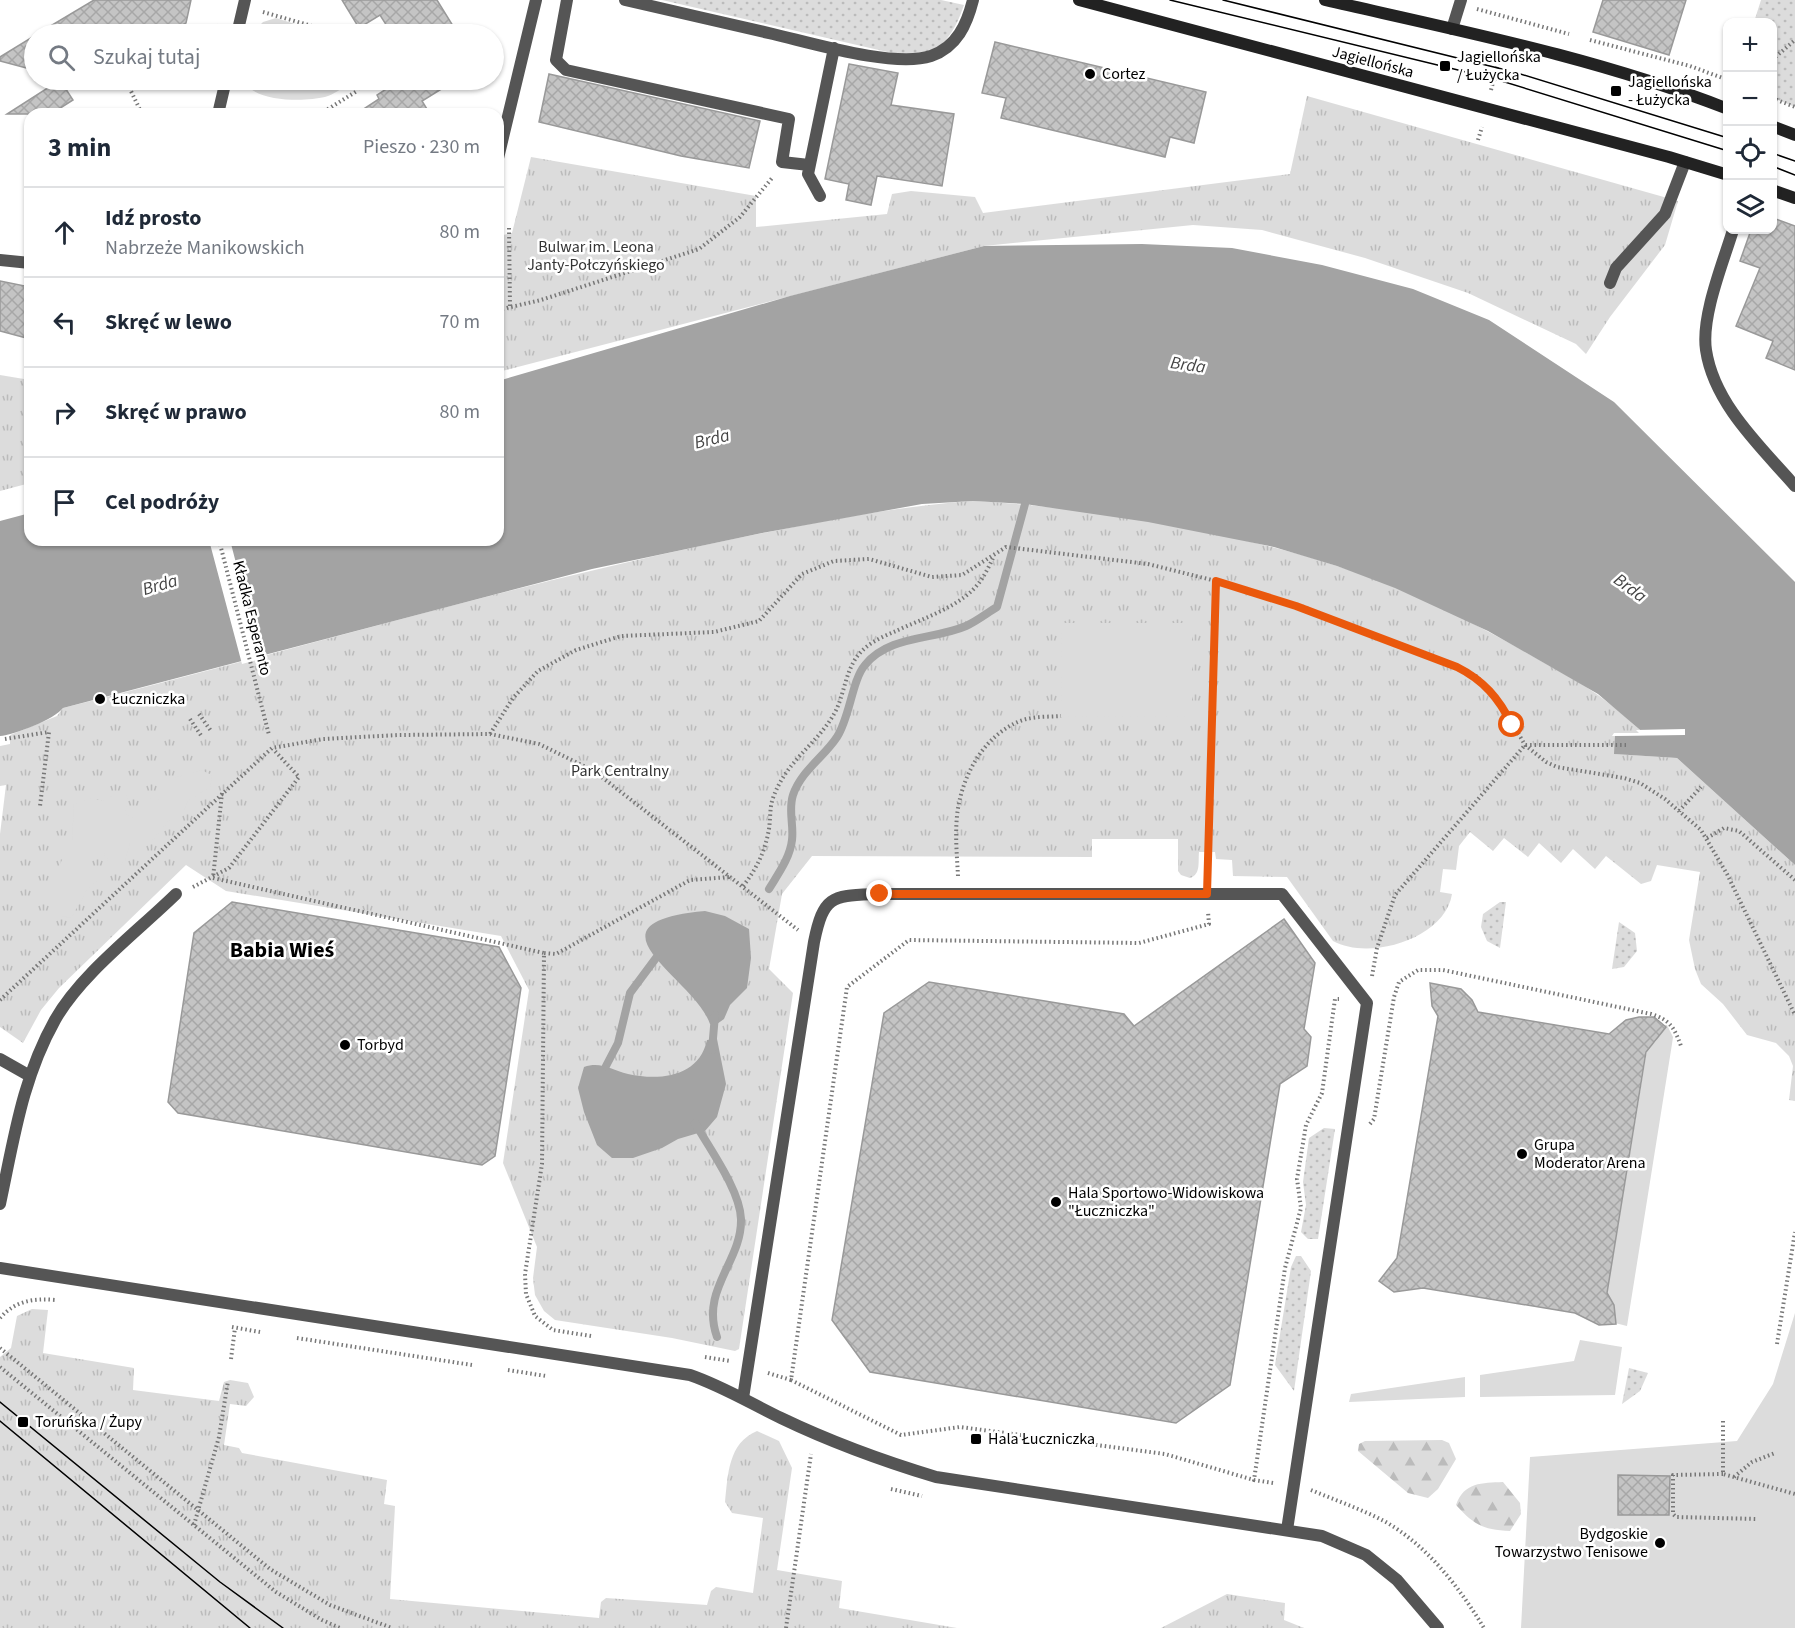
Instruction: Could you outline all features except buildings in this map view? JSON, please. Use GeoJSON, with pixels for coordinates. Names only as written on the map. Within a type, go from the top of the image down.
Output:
{"type":"FeatureCollection","features":[{"type":"Feature","properties":{"kind":"main road","name":"Jagiellońska"},"geometry":{"type":"LineString","coordinates":[[1079,0],[1723,173]]}},
{"type":"Feature","properties":{"kind":"main road"},"geometry":{"type":"LineString","coordinates":[[1325,0],[1504,41],[1624,73],[1723,107]]}},
{"type":"Feature","properties":{"kind":"main road"},"geometry":{"type":"LineString","coordinates":[[1777,128],[1795,135]]}},
{"type":"Feature","properties":{"kind":"main road"},"geometry":{"type":"LineString","coordinates":[[1777,191],[1795,198]]}},
{"type":"Feature","properties":{"kind":"street"},"geometry":{"type":"LineString","coordinates":[[504,133],[536,0]]}},
{"type":"Feature","properties":{"kind":"street"},"geometry":{"type":"LineString","coordinates":[[567,0],[556,60],[566,70],[789,119],[782,162],[809,165]]}},
{"type":"Feature","properties":{"kind":"street"},"geometry":{"type":"LineString","coordinates":[[625,0],[834,48],[892,58],[931,56],[954,43],[968,23],[973,0]]}},
{"type":"Feature","properties":{"kind":"street"},"geometry":{"type":"LineString","coordinates":[[1452,29],[1461,0]]}},
{"type":"Feature","properties":{"kind":"street"},"geometry":{"type":"LineString","coordinates":[[239,24],[244,3]]}},
{"type":"Feature","properties":{"kind":"street"},"geometry":{"type":"LineString","coordinates":[[820,196],[808,174],[834,48]]}},
{"type":"Feature","properties":{"kind":"street"},"geometry":{"type":"LineString","coordinates":[[219,108],[224,90]]}},
{"type":"Feature","properties":{"kind":"street"},"geometry":{"type":"LineString","coordinates":[[1610,283],[1616,268],[1665,214],[1685,162]]}},
{"type":"Feature","properties":{"kind":"street"},"geometry":{"type":"LineString","coordinates":[[1732,234],[1708,317],[1706,350],[1725,405],[1795,486]]}},
{"type":"Feature","properties":{"kind":"street"},"geometry":{"type":"LineString","coordinates":[[0,260],[24,262]]}},
{"type":"Feature","properties":{"kind":"street"},"geometry":{"type":"LineString","coordinates":[[0,1204],[19,1109],[30,1076],[56,1019],[71,998],[176,894]]}},
{"type":"Feature","properties":{"kind":"street"},"geometry":{"type":"LineString","coordinates":[[743,1398],[814,942],[820,914],[832,900],[848,895],[1282,894],[1367,1003],[1287,1530]]}},
{"type":"Feature","properties":{"kind":"street"},"geometry":{"type":"LineString","coordinates":[[0,1059],[30,1076]]}},
{"type":"Feature","properties":{"kind":"street"},"geometry":{"type":"LineString","coordinates":[[0,1268],[690,1375],[718,1384],[743,1398],[874,1458],[936,1477],[1322,1536],[1366,1555],[1397,1580],[1438,1628]]}},
{"type":"Feature","properties":{"kind":"path"},"geometry":{"type":"LineString","coordinates":[[244,3],[309,24]]}},
{"type":"Feature","properties":{"kind":"path"},"geometry":{"type":"LineString","coordinates":[[1486,109],[1510,18]]}},
{"type":"Feature","properties":{"kind":"path"},"geometry":{"type":"LineString","coordinates":[[1777,56],[1795,40]]}},
{"type":"Feature","properties":{"kind":"path"},"geometry":{"type":"LineString","coordinates":[[130,90],[139,108]]}},
{"type":"Feature","properties":{"kind":"path"},"geometry":{"type":"LineString","coordinates":[[330,108],[357,90]]}},
{"type":"Feature","properties":{"kind":"path"},"geometry":{"type":"LineString","coordinates":[[1777,100],[1795,107]]}},
{"type":"Feature","properties":{"kind":"path"},"geometry":{"type":"LineString","coordinates":[[504,308],[541,300],[699,249],[740,217],[782,162]]}},
{"type":"Feature","properties":{"kind":"path"},"geometry":{"type":"LineString","coordinates":[[509,228],[510,307]]}},
{"type":"Feature","properties":{"kind":"path","name":"Kładka Esperanto"},"geometry":{"type":"LineString","coordinates":[[221,546],[269,735]]}},
{"type":"Feature","properties":{"kind":"path"},"geometry":{"type":"LineString","coordinates":[[490,734],[513,698],[538,671],[576,650],[621,636],[714,632],[759,621],[802,574],[834,561],[869,559],[932,578],[962,575],[1006,547],[1148,564],[1216,581],[1307,610],[1440,660],[1476,676],[1504,709],[1525,746],[1546,762],[1557,767],[1624,778],[1652,789],[1707,838],[1727,874],[1795,1015]]}},
{"type":"Feature","properties":{"kind":"path"},"geometry":{"type":"LineString","coordinates":[[743,886],[756,870],[768,834],[770,810],[777,787],[802,750],[833,717],[852,665],[860,652],[879,639],[967,594],[981,581],[994,555]]}},
{"type":"Feature","properties":{"kind":"path"},"geometry":{"type":"LineString","coordinates":[[791,1380],[847,987],[909,940],[1139,943],[1209,924],[1207,894],[1216,581]]}},
{"type":"Feature","properties":{"kind":"path"},"geometry":{"type":"LineString","coordinates":[[100,699],[101,705]]}},
{"type":"Feature","properties":{"kind":"path"},"geometry":{"type":"LineString","coordinates":[[199,714],[211,731]]}},
{"type":"Feature","properties":{"kind":"path"},"geometry":{"type":"LineString","coordinates":[[958,894],[957,817],[965,779],[976,759],[990,741],[1015,724],[1041,717],[1061,716]]}},
{"type":"Feature","properties":{"kind":"path"},"geometry":{"type":"LineString","coordinates":[[190,719],[202,737]]}},
{"type":"Feature","properties":{"kind":"path"},"geometry":{"type":"LineString","coordinates":[[5,739],[49,732],[40,806]]}},
{"type":"Feature","properties":{"kind":"path"},"geometry":{"type":"LineString","coordinates":[[0,1000],[272,748],[323,739],[490,734],[539,744],[594,771],[814,942]]}},
{"type":"Feature","properties":{"kind":"path"},"geometry":{"type":"LineString","coordinates":[[1525,746],[1626,745]]}},
{"type":"Feature","properties":{"kind":"path"},"geometry":{"type":"LineString","coordinates":[[176,894],[213,878],[229,868],[299,777],[272,748]]}},
{"type":"Feature","properties":{"kind":"path"},"geometry":{"type":"LineString","coordinates":[[1679,812],[1701,787]]}},
{"type":"Feature","properties":{"kind":"path"},"geometry":{"type":"LineString","coordinates":[[213,878],[222,792]]}},
{"type":"Feature","properties":{"kind":"path"},"geometry":{"type":"LineString","coordinates":[[1707,838],[1724,828],[1739,831],[1795,880]]}},
{"type":"Feature","properties":{"kind":"path"},"geometry":{"type":"LineString","coordinates":[[213,878],[556,954],[690,880],[731,877]]}},
{"type":"Feature","properties":{"kind":"path"},"geometry":{"type":"LineString","coordinates":[[544,953],[542,1164],[525,1274],[526,1294],[535,1316],[553,1330],[599,1338]]}},
{"type":"Feature","properties":{"kind":"path"},"geometry":{"type":"LineString","coordinates":[[1344,1154],[1374,1119],[1394,997],[1399,982],[1418,970],[1443,970],[1651,1014],[1667,1019],[1675,1028],[1681,1046]]}},
{"type":"Feature","properties":{"kind":"path"},"geometry":{"type":"LineString","coordinates":[[1777,1344],[1795,1232]]}},
{"type":"Feature","properties":{"kind":"path"},"geometry":{"type":"LineString","coordinates":[[0,1318],[8,1309],[27,1300],[64,1301]]}},
{"type":"Feature","properties":{"kind":"path"},"geometry":{"type":"LineString","coordinates":[[223,1326],[260,1332]]}},
{"type":"Feature","properties":{"kind":"path"},"geometry":{"type":"LineString","coordinates":[[231,1359],[235,1328]]}},
{"type":"Feature","properties":{"kind":"path"},"geometry":{"type":"LineString","coordinates":[[297,1338],[472,1365]]}},
{"type":"Feature","properties":{"kind":"path"},"geometry":{"type":"LineString","coordinates":[[0,1348],[270,1569],[330,1605],[392,1628]]}},
{"type":"Feature","properties":{"kind":"path"},"geometry":{"type":"LineString","coordinates":[[702,1356],[748,1365],[791,1380],[901,1435],[960,1427],[1165,1454],[1254,1480]]}},
{"type":"Feature","properties":{"kind":"path"},"geometry":{"type":"LineString","coordinates":[[0,1367],[276,1592],[322,1620],[340,1628]]}},
{"type":"Feature","properties":{"kind":"path"},"geometry":{"type":"LineString","coordinates":[[194,1525],[219,1437],[228,1381]]}},
{"type":"Feature","properties":{"kind":"path"},"geometry":{"type":"LineString","coordinates":[[1723,1421],[1723,1474]]}},
{"type":"Feature","properties":{"kind":"path"},"geometry":{"type":"LineString","coordinates":[[786,1628],[815,1432]]}},
{"type":"Feature","properties":{"kind":"path"},"geometry":{"type":"LineString","coordinates":[[1734,1477],[1752,1462],[1775,1453]]}},
{"type":"Feature","properties":{"kind":"path"},"geometry":{"type":"LineString","coordinates":[[1757,1519],[1676,1516],[1673,1514],[1673,1475],[1723,1474],[1795,1494]]}},
{"type":"Feature","properties":{"kind":"path"},"geometry":{"type":"LineString","coordinates":[[1308,1489],[1383,1521],[1409,1538],[1446,1574],[1484,1628]]}},
{"type":"Feature","properties":{"kind":"green space"},"geometry":{"type":"Polygon","coordinates":[[[662,0],[941,0],[964,5],[952,32],[937,48],[922,53],[896,54],[662,0]]]}},
{"type":"Feature","properties":{"kind":"green space"},"geometry":{"type":"Polygon","coordinates":[[[1761,0],[1795,0],[1795,107],[1777,100],[1777,18],[1755,18],[1761,0]]]}},
{"type":"Feature","properties":{"kind":"green space"},"geometry":{"type":"Polygon","coordinates":[[[276,18],[295,24],[261,24],[276,18]]]}},
{"type":"Feature","properties":{"kind":"green space"},"geometry":{"type":"Polygon","coordinates":[[[252,90],[339,90],[328,96],[304,100],[280,99],[252,90]]]}},
{"type":"Feature","properties":{"kind":"green space","name":"Bulwar im. Leona Janty-Połczyńskiego"},"geometry":{"type":"Polygon","coordinates":[[[1307,96],[1678,201],[1665,245],[1610,317],[1586,354],[1576,344],[1468,293],[1365,258],[1262,230],[1193,225],[984,246],[504,370],[504,235],[512,233],[531,157],[756,196],[756,227],[887,214],[892,194],[911,191],[975,197],[983,213],[1290,174],[1307,96]]]}},
{"type":"Feature","properties":{"kind":"green space"},"geometry":{"type":"Polygon","coordinates":[[[0,375],[24,379],[24,485],[0,491],[0,375]]]}},
{"type":"Feature","properties":{"kind":"green space","name":"Park Centralny"},"geometry":{"type":"Polygon","coordinates":[[[973,501],[1063,509],[1156,522],[1248,541],[1334,565],[1412,594],[1462,618],[1512,644],[1598,695],[1647,736],[1615,754],[1677,758],[1795,865],[1795,1101],[1789,1100],[1793,1066],[1789,1056],[1776,1043],[1747,1035],[1723,1004],[1701,984],[1695,969],[1689,940],[1700,872],[1657,865],[1651,881],[1641,884],[1606,856],[1595,869],[1573,849],[1561,863],[1539,843],[1528,857],[1504,838],[1493,851],[1470,832],[1459,846],[1456,870],[1443,869],[1440,892],[1452,894],[1446,910],[1436,923],[1421,934],[1403,942],[1385,947],[1366,948],[1348,947],[1333,941],[1287,877],[1233,876],[1232,860],[1216,859],[1215,852],[1199,852],[1196,874],[1190,878],[1181,875],[1178,871],[1178,839],[1092,839],[1092,857],[812,856],[782,894],[769,969],[793,993],[739,1349],[735,1351],[672,1338],[555,1320],[544,1311],[535,1295],[533,1278],[537,1247],[503,1163],[529,990],[501,936],[226,891],[186,865],[59,988],[41,1010],[23,1043],[0,1027],[0,834],[6,785],[0,786],[0,746],[10,744],[10,735],[57,716],[63,708],[543,582],[805,525],[906,508],[973,501]]]}},
{"type":"Feature","properties":{"kind":"green space"},"geometry":{"type":"Polygon","coordinates":[[[1062,623],[1192,623],[1192,717],[1061,716],[1062,623]]]}},
{"type":"Feature","properties":{"kind":"green space"},"geometry":{"type":"Polygon","coordinates":[[[201,770],[212,775],[210,787],[188,801],[184,810],[172,817],[150,843],[130,843],[125,861],[119,866],[109,862],[103,852],[92,854],[90,864],[98,872],[98,881],[88,888],[71,918],[62,916],[48,888],[72,840],[74,804],[90,798],[103,801],[117,793],[124,794],[128,797],[125,813],[136,820],[143,815],[146,800],[153,797],[161,800],[169,798],[174,778],[201,770]]]}},
{"type":"Feature","properties":{"kind":"green space"},"geometry":{"type":"Polygon","coordinates":[[[1500,902],[1506,902],[1500,948],[1487,941],[1481,927],[1483,914],[1500,902]]]}},
{"type":"Feature","properties":{"kind":"green space"},"geometry":{"type":"Polygon","coordinates":[[[1619,922],[1635,933],[1637,951],[1624,967],[1612,969],[1619,922]]]}},
{"type":"Feature","properties":{"kind":"green space"},"geometry":{"type":"Polygon","coordinates":[[[1664,1025],[1667,1025],[1673,1037],[1627,1326],[1615,1323],[1614,1305],[1607,1293],[1647,1050],[1656,1041],[1664,1025]]]}},
{"type":"Feature","properties":{"kind":"green space"},"geometry":{"type":"Polygon","coordinates":[[[1324,1128],[1335,1129],[1318,1239],[1308,1239],[1301,1232],[1306,1205],[1303,1182],[1309,1138],[1324,1128]]]}},
{"type":"Feature","properties":{"kind":"green space"},"geometry":{"type":"Polygon","coordinates":[[[1296,1256],[1301,1256],[1311,1271],[1294,1391],[1275,1365],[1291,1267],[1296,1256]]]}},
{"type":"Feature","properties":{"kind":"green space"},"geometry":{"type":"Polygon","coordinates":[[[32,1309],[48,1310],[43,1353],[134,1368],[133,1390],[219,1401],[224,1382],[230,1380],[248,1383],[254,1397],[246,1406],[230,1404],[224,1445],[239,1448],[242,1453],[387,1480],[384,1504],[395,1506],[390,1599],[599,1618],[601,1602],[606,1598],[707,1605],[711,1591],[716,1587],[753,1593],[763,1518],[732,1513],[725,1502],[731,1461],[735,1452],[747,1436],[757,1431],[779,1441],[792,1468],[777,1570],[842,1581],[839,1608],[957,1628],[0,1628],[0,1357],[11,1348],[17,1316],[32,1309]]]}},
{"type":"Feature","properties":{"kind":"green space","name":"Bydgoskie Towarzystwo Tenisowe"},"geometry":{"type":"Polygon","coordinates":[[[1795,1313],[1795,1628],[1521,1628],[1530,1457],[1737,1441],[1773,1384],[1795,1313]]]}},
{"type":"Feature","properties":{"kind":"green space"},"geometry":{"type":"Polygon","coordinates":[[[1580,1340],[1622,1347],[1615,1395],[1480,1397],[1480,1375],[1574,1361],[1580,1340]]]}},
{"type":"Feature","properties":{"kind":"green space"},"geometry":{"type":"Polygon","coordinates":[[[1629,1368],[1648,1373],[1640,1391],[1622,1404],[1629,1368]]]}},
{"type":"Feature","properties":{"kind":"green space"},"geometry":{"type":"Polygon","coordinates":[[[1465,1377],[1465,1397],[1349,1402],[1351,1394],[1465,1377]]]}},
{"type":"Feature","properties":{"kind":"green space"},"geometry":{"type":"Polygon","coordinates":[[[1442,1440],[1449,1443],[1456,1459],[1438,1489],[1428,1498],[1408,1493],[1358,1451],[1359,1444],[1365,1441],[1442,1440]]]}},
{"type":"Feature","properties":{"kind":"green space"},"geometry":{"type":"Polygon","coordinates":[[[1503,1482],[1520,1503],[1521,1514],[1510,1531],[1486,1528],[1468,1517],[1456,1505],[1459,1497],[1475,1485],[1503,1482]]]}},
{"type":"Feature","properties":{"kind":"green space"},"geometry":{"type":"Polygon","coordinates":[[[1227,1594],[1285,1603],[1284,1620],[1304,1628],[1161,1628],[1227,1594]]]}},
{"type":"Feature","properties":{"kind":"water","name":"Brda"},"geometry":{"type":"Polygon","coordinates":[[[1142,244],[1232,248],[1322,265],[1413,289],[1489,320],[1614,402],[1795,582],[1795,865],[1677,758],[1614,754],[1615,736],[1646,735],[1598,694],[1488,631],[1395,588],[1337,566],[1274,547],[1148,522],[1025,504],[973,501],[922,504],[762,533],[592,569],[63,708],[52,717],[34,726],[0,736],[0,521],[24,515],[24,546],[504,546],[504,379],[790,296],[984,246],[1142,244]]]}},
{"type":"Feature","properties":{"kind":"water"},"geometry":{"type":"Polygon","coordinates":[[[705,911],[725,916],[749,929],[751,958],[747,988],[730,1005],[724,1019],[717,1024],[710,1024],[700,1006],[653,954],[646,940],[649,927],[668,917],[705,911]]]}},
{"type":"Feature","properties":{"kind":"water"},"geometry":{"type":"Polygon","coordinates":[[[717,1039],[726,1084],[717,1117],[705,1131],[678,1139],[662,1148],[633,1158],[612,1158],[597,1145],[584,1112],[578,1088],[584,1067],[596,1065],[628,1074],[653,1077],[677,1074],[696,1062],[707,1040],[717,1039]]]}},
{"type":"Feature","properties":{"kind":"pier"},"geometry":{"type":"Polygon","coordinates":[[[211,546],[232,546],[261,659],[242,664],[211,546]]]}},
{"type":"Feature","properties":{"kind":"pier"},"geometry":{"type":"Polygon","coordinates":[[[1685,729],[1685,735],[1612,736],[1614,733],[1639,733],[1636,730],[1685,729]]]}},
{"type":"Feature","properties":{"kind":"waterway"},"geometry":{"type":"LineString","coordinates":[[769,889],[791,847],[793,795],[807,771],[837,737],[865,665],[886,648],[966,626],[997,607],[1025,504]]}},
{"type":"Feature","properties":{"kind":"waterway"},"geometry":{"type":"LineString","coordinates":[[606,1066],[618,1043],[630,993],[656,958]]}},
{"type":"Feature","properties":{"kind":"waterway"},"geometry":{"type":"LineString","coordinates":[[712,1050],[715,1015]]}},
{"type":"Feature","properties":{"kind":"waterway"},"geometry":{"type":"LineString","coordinates":[[695,1123],[730,1182],[741,1219],[740,1234],[717,1290],[714,1304],[713,1320],[717,1337]]}},
{"type":"Feature","properties":{"kind":"tram line"},"geometry":{"type":"LineString","coordinates":[[1170,0],[1495,79],[1723,149]]}},
{"type":"Feature","properties":{"kind":"tram line"},"geometry":{"type":"LineString","coordinates":[[1223,0],[1514,72],[1723,136]]}},
{"type":"Feature","properties":{"kind":"tram line"},"geometry":{"type":"LineString","coordinates":[[1777,155],[1795,161]]}},
{"type":"Feature","properties":{"kind":"tram line"},"geometry":{"type":"LineString","coordinates":[[1777,168],[1795,175]]}},
{"type":"Feature","properties":{"kind":"tram line"},"geometry":{"type":"LineString","coordinates":[[0,1402],[220,1582],[283,1628]]}},
{"type":"Feature","properties":{"kind":"tram line"},"geometry":{"type":"LineString","coordinates":[[0,1421],[250,1628]]}},
{"type":"Feature","properties":{"kind":"place","name":"Jagiellońska / Łużycka"},"geometry":{"type":"Point","coordinates":[1445,66]}},
{"type":"Feature","properties":{"kind":"place","name":"Cortez"},"geometry":{"type":"Point","coordinates":[1090,74]}},
{"type":"Feature","properties":{"kind":"place","name":"Jagiellońska - Łużycka"},"geometry":{"type":"Point","coordinates":[1616,91]}},
{"type":"Feature","properties":{"kind":"place","name":"Łuczniczka"},"geometry":{"type":"Point","coordinates":[100,699]}},
{"type":"Feature","properties":{"kind":"place","name":"Torbyd"},"geometry":{"type":"Point","coordinates":[345,1045]}},
{"type":"Feature","properties":{"kind":"place","name":"Grupa Moderator Arena"},"geometry":{"type":"Point","coordinates":[1522,1154]}},
{"type":"Feature","properties":{"kind":"place","name":"Hala Sportowo-Widowiskowa \"Łuczniczka\""},"geometry":{"type":"Point","coordinates":[1056,1202]}},
{"type":"Feature","properties":{"kind":"place","name":"Toruńska / Żupy"},"geometry":{"type":"Point","coordinates":[23,1422]}},
{"type":"Feature","properties":{"kind":"place","name":"Hala Łuczniczka"},"geometry":{"type":"Point","coordinates":[976,1439]}},
{"type":"Feature","properties":{"kind":"place","name":"Bydgoskie Towarzystwo Tenisowe"},"geometry":{"type":"Point","coordinates":[1660,1543]}},
{"type":"Feature","properties":{"kind":"district","name":"Babia Wieś"},"geometry":{"type":"Point","coordinates":[282,950]}},
{"type":"Feature","properties":{"kind":"route"},"geometry":{"type":"LineString","coordinates":[[880,894],[1207,894],[1216,581],[1296,606],[1440,660],[1476,676],[1504,709],[1512,725]]}}]}
